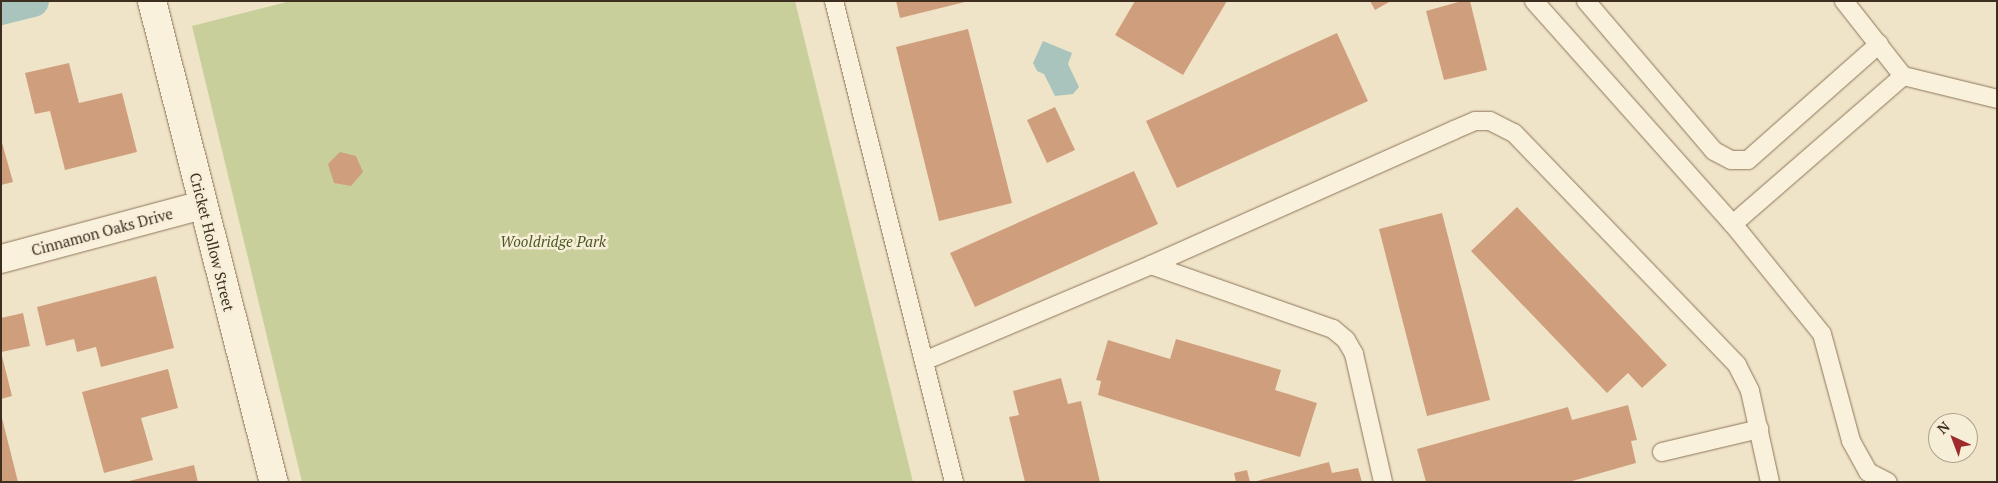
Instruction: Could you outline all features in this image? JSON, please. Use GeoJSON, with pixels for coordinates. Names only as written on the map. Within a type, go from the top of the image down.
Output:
{"type":"FeatureCollection","features":[{"type":"Feature","properties":{"kind":"street","name":"Cricket Hollow Street"},"geometry":{"type":"LineString","coordinates":[[152,1],[202,205],[274,482]]}},
{"type":"Feature","properties":{"kind":"street","name":"Cinnamon Oaks Drive"},"geometry":{"type":"LineString","coordinates":[[1,259],[202,205]]}},
{"type":"Feature","properties":{"kind":"lane"},"geometry":{"type":"LineString","coordinates":[[834,1],[954,482]]}},
{"type":"Feature","properties":{"kind":"lane"},"geometry":{"type":"LineString","coordinates":[[1534,1],[1733,224],[1822,334],[1851,441],[1867,477],[1888,482]]}},
{"type":"Feature","properties":{"kind":"lane"},"geometry":{"type":"LineString","coordinates":[[1586,1],[1714,151],[1731,160],[1748,160],[1879,44]]}},
{"type":"Feature","properties":{"kind":"lane"},"geometry":{"type":"LineString","coordinates":[[1844,1],[1903,76],[1997,99]]}},
{"type":"Feature","properties":{"kind":"lane"},"geometry":{"type":"LineString","coordinates":[[1733,224],[1903,76]]}},
{"type":"Feature","properties":{"kind":"lane"},"geometry":{"type":"LineString","coordinates":[[924,361],[1151,265],[1475,121],[1490,121],[1514,134],[1737,365],[1750,391],[1770,482]]}},
{"type":"Feature","properties":{"kind":"lane"},"geometry":{"type":"LineString","coordinates":[[1151,265],[1333,329],[1346,340],[1354,354],[1383,482]]}},
{"type":"Feature","properties":{"kind":"lane"},"geometry":{"type":"LineString","coordinates":[[1662,452],[1759,429]]}},
{"type":"Feature","properties":{"kind":"green space","name":"Wooldridge Park"},"geometry":{"type":"Polygon","coordinates":[[[291,1],[795,1],[913,482],[302,482],[192,26],[291,1]]]}},
{"type":"Feature","properties":{"kind":"water"},"geometry":{"type":"Polygon","coordinates":[[[1043,41],[1072,53],[1068,64],[1079,87],[1073,94],[1055,96],[1044,74],[1037,71],[1033,63],[1043,41]]]}},
{"type":"Feature","properties":{"kind":"building"},"geometry":{"type":"Polygon","coordinates":[[[896,1],[965,1],[965,2],[900,18],[896,1]]]}},
{"type":"Feature","properties":{"kind":"building"},"geometry":{"type":"Polygon","coordinates":[[[1135,1],[1227,1],[1183,75],[1115,35],[1135,1]]]}},
{"type":"Feature","properties":{"kind":"building"},"geometry":{"type":"Polygon","coordinates":[[[1370,1],[1391,1],[1375,10],[1370,1]]]}},
{"type":"Feature","properties":{"kind":"building"},"geometry":{"type":"Polygon","coordinates":[[[1462,1],[1470,1],[1487,70],[1444,80],[1426,11],[1462,1]]]}},
{"type":"Feature","properties":{"kind":"building"},"geometry":{"type":"Polygon","coordinates":[[[968,29],[1012,203],[939,221],[896,47],[968,29]]]}},
{"type":"Feature","properties":{"kind":"building"},"geometry":{"type":"Polygon","coordinates":[[[1337,33],[1368,101],[1177,188],[1146,121],[1337,33]]]}},
{"type":"Feature","properties":{"kind":"building"},"geometry":{"type":"Polygon","coordinates":[[[69,63],[79,103],[122,93],[137,152],[65,170],[50,111],[35,114],[25,73],[69,63]]]}},
{"type":"Feature","properties":{"kind":"building"},"geometry":{"type":"Polygon","coordinates":[[[1055,107],[1075,150],[1047,163],[1027,120],[1055,107]]]}},
{"type":"Feature","properties":{"kind":"building"},"geometry":{"type":"Polygon","coordinates":[[[1,139],[13,182],[1,185],[1,139]]]}},
{"type":"Feature","properties":{"kind":"building"},"geometry":{"type":"Polygon","coordinates":[[[340,152],[356,156],[363,172],[351,186],[334,183],[328,164],[340,152]]]}},
{"type":"Feature","properties":{"kind":"building"},"geometry":{"type":"Polygon","coordinates":[[[1134,171],[1158,224],[975,307],[950,253],[1134,171]]]}},
{"type":"Feature","properties":{"kind":"building"},"geometry":{"type":"Polygon","coordinates":[[[1517,207],[1667,365],[1642,388],[1628,373],[1607,393],[1471,251],[1517,207]]]}},
{"type":"Feature","properties":{"kind":"building"},"geometry":{"type":"Polygon","coordinates":[[[1442,213],[1490,400],[1427,416],[1379,229],[1442,213]]]}},
{"type":"Feature","properties":{"kind":"building"},"geometry":{"type":"Polygon","coordinates":[[[156,276],[174,348],[101,367],[96,347],[77,352],[74,339],[46,346],[37,307],[156,276]]]}},
{"type":"Feature","properties":{"kind":"building"},"geometry":{"type":"Polygon","coordinates":[[[23,313],[30,346],[1,352],[1,318],[23,313]]]}},
{"type":"Feature","properties":{"kind":"building"},"geometry":{"type":"Polygon","coordinates":[[[1176,339],[1281,370],[1275,390],[1317,403],[1300,457],[1098,395],[1101,381],[1096,380],[1108,340],[1170,359],[1176,339]]]}},
{"type":"Feature","properties":{"kind":"building"},"geometry":{"type":"Polygon","coordinates":[[[1,352],[12,396],[1,399],[1,352]]]}},
{"type":"Feature","properties":{"kind":"building"},"geometry":{"type":"Polygon","coordinates":[[[168,369],[178,408],[141,418],[153,460],[104,473],[82,392],[168,369]]]}},
{"type":"Feature","properties":{"kind":"building"},"geometry":{"type":"Polygon","coordinates":[[[1061,378],[1068,404],[1081,401],[1100,482],[1025,482],[1009,417],[1019,415],[1013,391],[1061,378]]]}},
{"type":"Feature","properties":{"kind":"building"},"geometry":{"type":"Polygon","coordinates":[[[1628,405],[1637,440],[1631,441],[1636,463],[1569,482],[1426,482],[1417,449],[1568,407],[1572,420],[1628,405]]]}},
{"type":"Feature","properties":{"kind":"building"},"geometry":{"type":"Polygon","coordinates":[[[2,418],[18,482],[1,482],[2,418]]]}},
{"type":"Feature","properties":{"kind":"building"},"geometry":{"type":"Polygon","coordinates":[[[1329,462],[1332,473],[1358,468],[1362,482],[1253,482],[1329,462]]]}},
{"type":"Feature","properties":{"kind":"building"},"geometry":{"type":"Polygon","coordinates":[[[194,465],[198,482],[129,482],[129,481],[194,465]]]}},
{"type":"Feature","properties":{"kind":"building"},"geometry":{"type":"Polygon","coordinates":[[[1247,470],[1250,482],[1236,482],[1234,473],[1247,470]]]}},
{"type":"Feature","properties":{"kind":"waterway"},"geometry":{"type":"LineString","coordinates":[[1,9],[33,1]]}}]}
